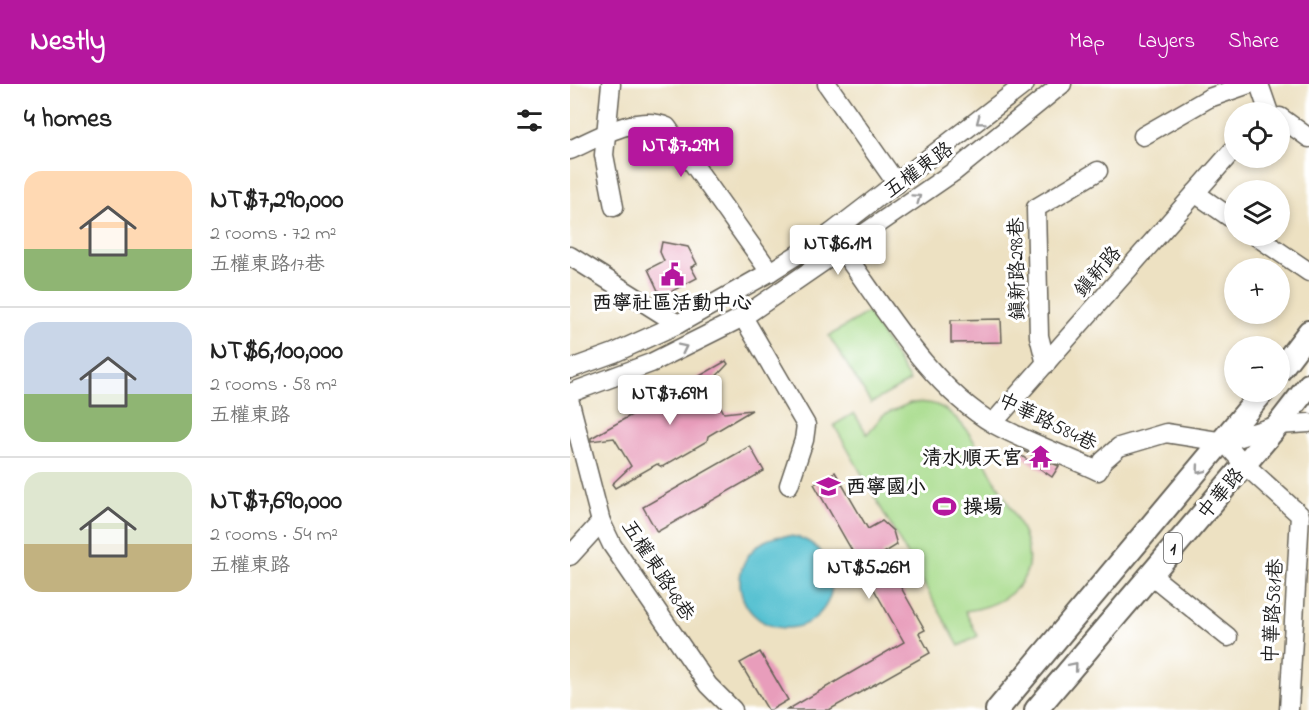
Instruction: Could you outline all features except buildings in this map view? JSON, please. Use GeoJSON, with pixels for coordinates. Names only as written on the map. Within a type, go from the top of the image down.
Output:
{"type":"FeatureCollection","features":[{"type":"Feature","properties":{"kind":"main road"},"geometry":{"type":"LineString","coordinates":[[1290,357],[1309,332]]}},
{"type":"Feature","properties":{"kind":"main road","name":"中華路"},"geometry":{"type":"LineString","coordinates":[[1036,710],[1278,425],[1309,385]]}},
{"type":"Feature","properties":{"kind":"main road","name":"中華路"},"geometry":{"type":"LineString","coordinates":[[997,710],[1255,402]]}},
{"type":"Feature","properties":{"kind":"street"},"geometry":{"type":"LineString","coordinates":[[611,84],[604,155],[614,207]]}},
{"type":"Feature","properties":{"kind":"street"},"geometry":{"type":"LineString","coordinates":[[827,84],[897,184]]}},
{"type":"Feature","properties":{"kind":"street","name":"五權東路"},"geometry":{"type":"LineString","coordinates":[[570,393],[651,363],[743,317],[955,171],[1062,84]]}},
{"type":"Feature","properties":{"kind":"street"},"geometry":{"type":"LineString","coordinates":[[1143,136],[1209,98],[1249,84]]}},
{"type":"Feature","properties":{"kind":"street"},"geometry":{"type":"LineString","coordinates":[[1259,84],[1266,102]]}},
{"type":"Feature","properties":{"kind":"street"},"geometry":{"type":"LineString","coordinates":[[1018,87],[1032,108]]}},
{"type":"Feature","properties":{"kind":"street","name":"五權東路"},"geometry":{"type":"LineString","coordinates":[[570,369],[614,353],[678,324],[770,272],[830,234],[897,184],[1018,87]]}},
{"type":"Feature","properties":{"kind":"street"},"geometry":{"type":"LineString","coordinates":[[570,150],[607,133],[645,122],[657,122],[667,127],[770,272]]}},
{"type":"Feature","properties":{"kind":"street"},"geometry":{"type":"LineString","coordinates":[[1290,126],[1309,138]]}},
{"type":"Feature","properties":{"kind":"street","name":"鎮新路"},"geometry":{"type":"LineString","coordinates":[[993,423],[1224,160]]}},
{"type":"Feature","properties":{"kind":"street","name":"鎮新路298巷"},"geometry":{"type":"LineString","coordinates":[[1046,364],[1039,336],[1036,208],[1098,171]]}},
{"type":"Feature","properties":{"kind":"street"},"geometry":{"type":"LineString","coordinates":[[1195,193],[1224,213]]}},
{"type":"Feature","properties":{"kind":"street","name":"中華路584巷"},"geometry":{"type":"LineString","coordinates":[[830,234],[909,344],[946,386],[993,423],[1098,471],[1103,461],[1119,447],[1166,433],[1224,442],[1278,425],[1309,423]]}},
{"type":"Feature","properties":{"kind":"street"},"geometry":{"type":"LineString","coordinates":[[1271,246],[1309,272]]}},
{"type":"Feature","properties":{"kind":"street"},"geometry":{"type":"LineString","coordinates":[[570,256],[678,324]]}},
{"type":"Feature","properties":{"kind":"street"},"geometry":{"type":"LineString","coordinates":[[743,317],[806,425],[804,440],[789,485]]}},
{"type":"Feature","properties":{"kind":"street","name":"五權東路48巷"},"geometry":{"type":"LineString","coordinates":[[570,403],[601,522],[612,545],[708,685],[733,710]]}},
{"type":"Feature","properties":{"kind":"street","name":"中華路581巷"},"geometry":{"type":"LineString","coordinates":[[1224,442],[1244,464],[1305,516],[1289,710]]}},
{"type":"Feature","properties":{"kind":"street"},"geometry":{"type":"LineString","coordinates":[[570,556],[601,522]]}},
{"type":"Feature","properties":{"kind":"street"},"geometry":{"type":"LineString","coordinates":[[1151,575],[1228,637]]}},
{"type":"Feature","properties":{"kind":"green space"},"geometry":{"type":"Polygon","coordinates":[[[868,312],[910,381],[871,403],[829,336],[868,312]]]}},
{"type":"Feature","properties":{"kind":"green space"},"geometry":{"type":"Polygon","coordinates":[[[910,403],[933,404],[958,420],[978,448],[1015,514],[1025,538],[1028,554],[1023,580],[1005,598],[993,604],[965,611],[978,636],[959,646],[834,425],[854,413],[867,434],[883,415],[910,403]]]}},
{"type":"Feature","properties":{"kind":"water"},"geometry":{"type":"Polygon","coordinates":[[[786,536],[804,540],[818,550],[828,564],[832,582],[828,600],[818,614],[804,624],[786,628],[768,624],[754,614],[744,600],[740,582],[744,564],[754,550],[768,540],[786,536]]]}},
{"type":"Feature","properties":{"kind":"place","name":"西寧社區活動中心"},"geometry":{"type":"Point","coordinates":[672,274]}},
{"type":"Feature","properties":{"kind":"place","name":"清水順天宮"},"geometry":{"type":"Point","coordinates":[1040,457]}},
{"type":"Feature","properties":{"kind":"place","name":"西寧國小"},"geometry":{"type":"Point","coordinates":[828,486]}},
{"type":"Feature","properties":{"kind":"place","name":"操場"},"geometry":{"type":"Point","coordinates":[945,506]}}]}
